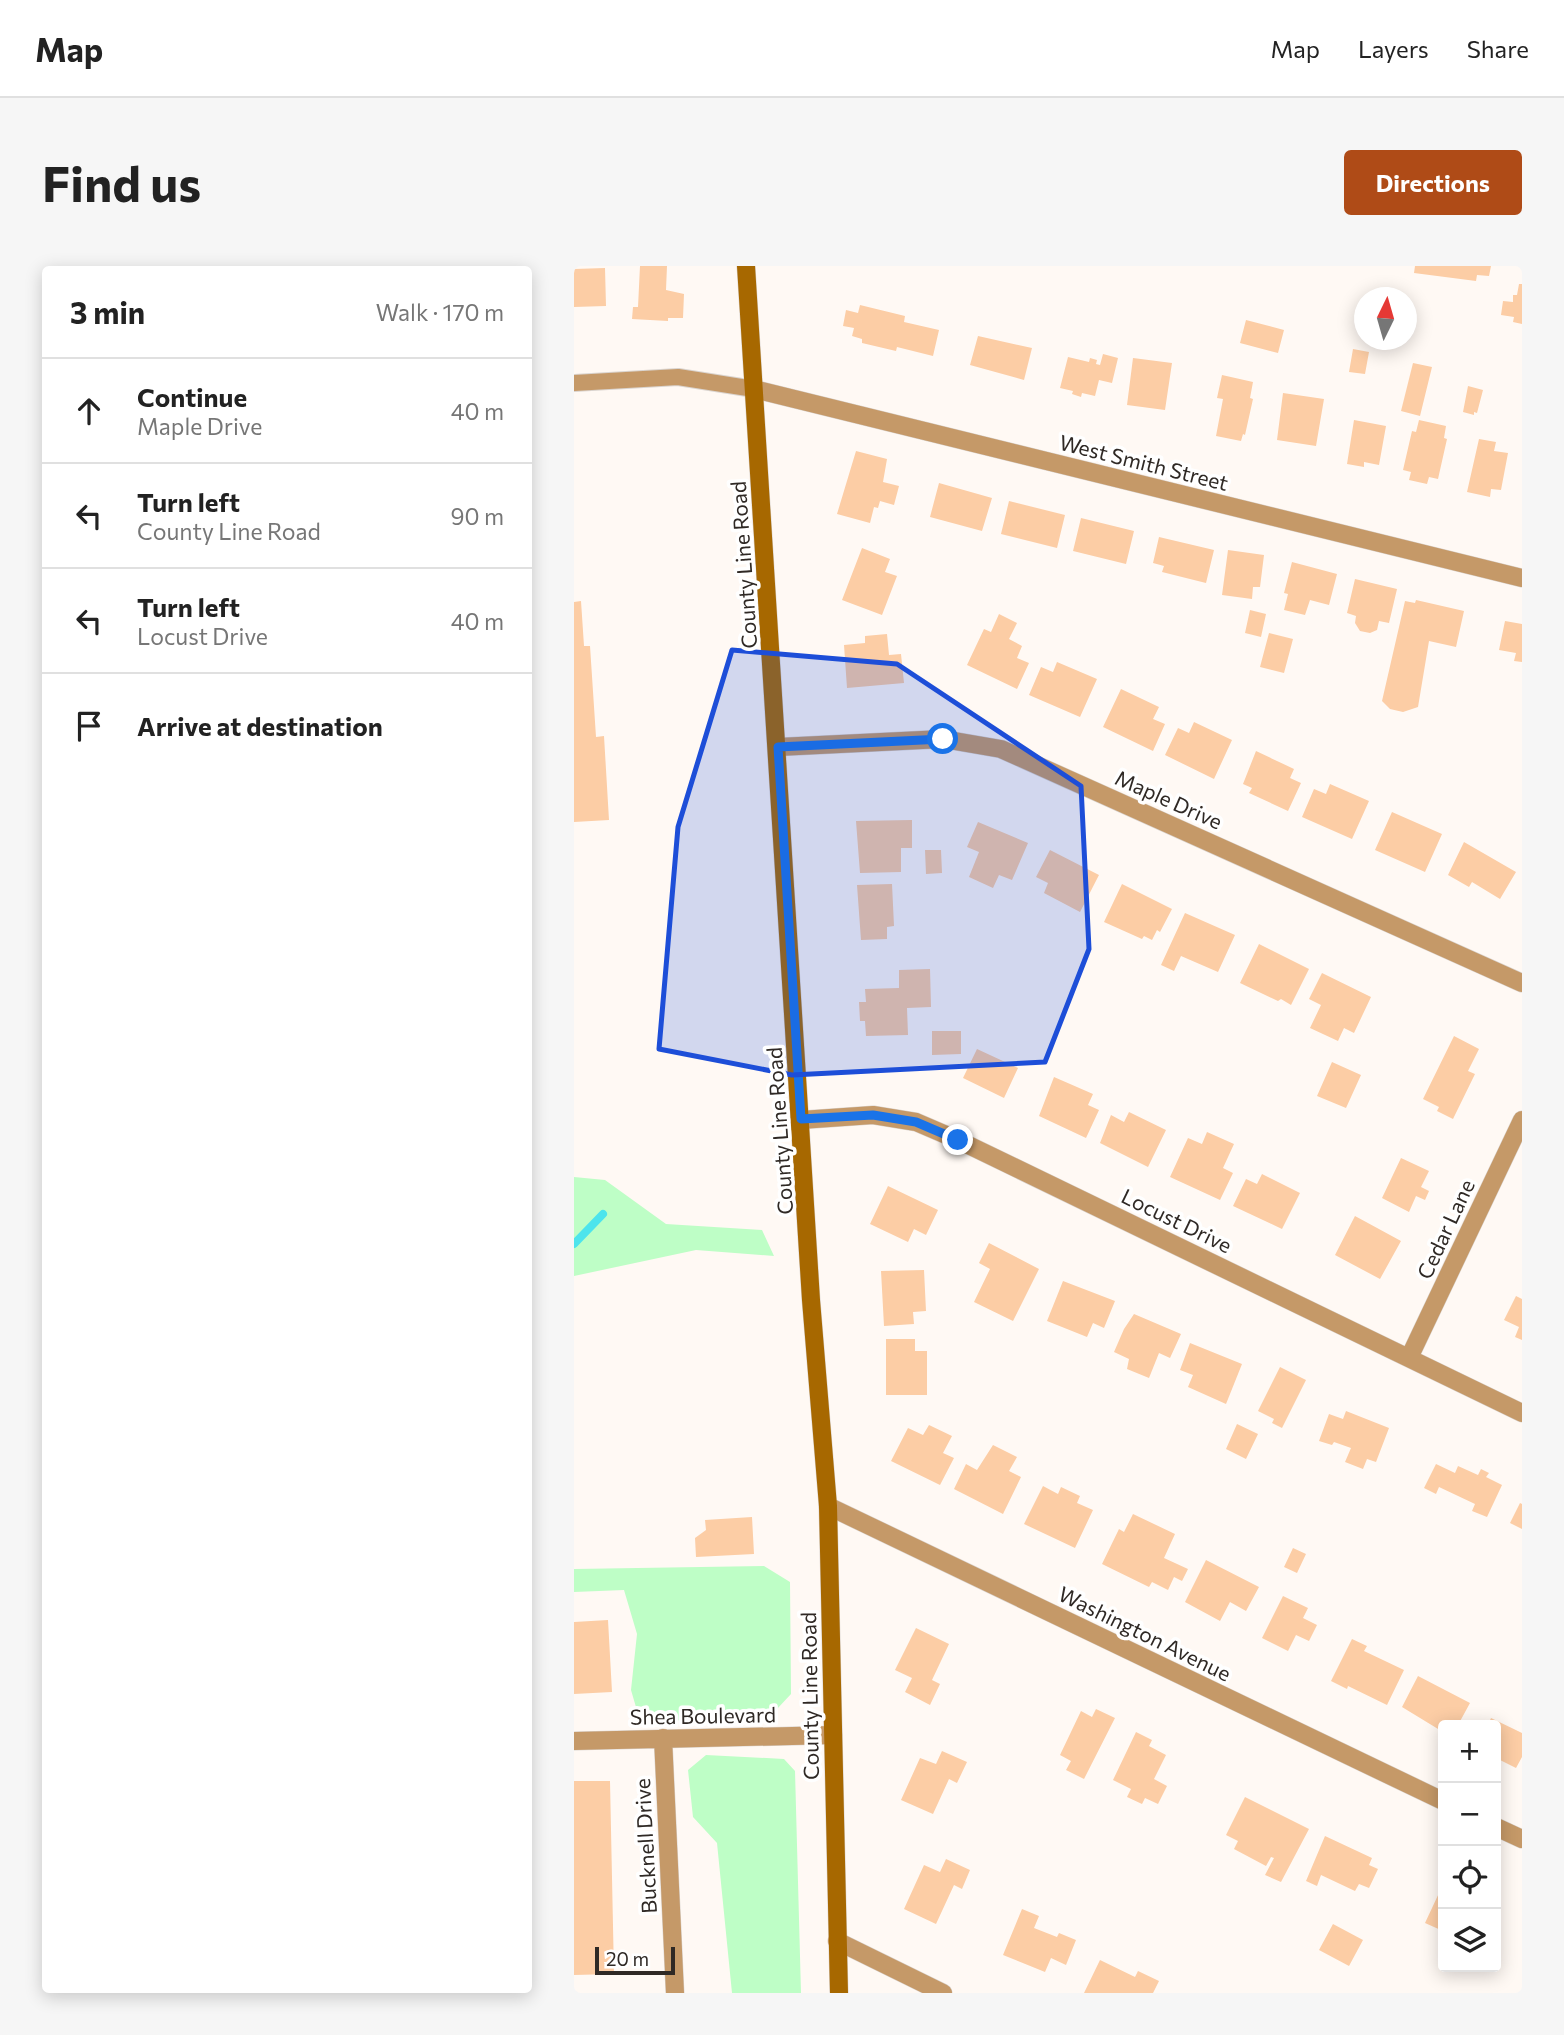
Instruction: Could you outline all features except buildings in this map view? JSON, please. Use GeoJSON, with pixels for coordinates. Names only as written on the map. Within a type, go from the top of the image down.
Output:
{"type":"FeatureCollection","features":[{"type":"Feature","properties":{"kind":"main road","name":"County Line Road"},"geometry":{"type":"LineString","coordinates":[[746,266],[811,1300],[828,1506],[839,1993]]}},
{"type":"Feature","properties":{"kind":"street","name":"West Smith Street"},"geometry":{"type":"LineString","coordinates":[[754,389],[1522,578]]}},
{"type":"Feature","properties":{"kind":"street","name":"Maple Drive"},"geometry":{"type":"LineString","coordinates":[[778,747],[943,739],[1001,749],[1522,983]]}},
{"type":"Feature","properties":{"kind":"street","name":"Locust Drive"},"geometry":{"type":"LineString","coordinates":[[801,1119],[873,1115],[916,1122],[1522,1413]]}},
{"type":"Feature","properties":{"kind":"street","name":"Cedar Lane"},"geometry":{"type":"LineString","coordinates":[[1409,1358],[1522,1120]]}},
{"type":"Feature","properties":{"kind":"street","name":"Washington Avenue"},"geometry":{"type":"LineString","coordinates":[[828,1506],[1438,1799]]}},
{"type":"Feature","properties":{"kind":"street","name":"Shea Boulevard"},"geometry":{"type":"LineString","coordinates":[[574,1741],[833,1735]]}},
{"type":"Feature","properties":{"kind":"street","name":"Bucknell Drive"},"geometry":{"type":"LineString","coordinates":[[663,1738],[675,1993]]}},
{"type":"Feature","properties":{"kind":"street"},"geometry":{"type":"LineString","coordinates":[[1501,1829],[1522,1839]]}},
{"type":"Feature","properties":{"kind":"street"},"geometry":{"type":"LineString","coordinates":[[837,1941],[943,1993]]}},
{"type":"Feature","properties":{"kind":"lane"},"geometry":{"type":"LineString","coordinates":[[574,383],[678,377],[754,389]]}},
{"type":"Feature","properties":{"kind":"highlighted area"},"geometry":{"type":"Polygon","coordinates":[[[732,650],[897,664],[1081,786],[1089,949],[1045,1062],[792,1075],[659,1049],[678,827],[732,650]]]}},
{"type":"Feature","properties":{"kind":"green space"},"geometry":{"type":"Polygon","coordinates":[[[574,1177],[605,1180],[666,1224],[762,1230],[774,1256],[696,1250],[574,1276],[574,1177]]]}},
{"type":"Feature","properties":{"kind":"green space"},"geometry":{"type":"Polygon","coordinates":[[[764,1566],[790,1582],[791,1694],[777,1709],[656,1723],[638,1714],[631,1690],[637,1634],[624,1590],[574,1592],[574,1569],[764,1566]]]}},
{"type":"Feature","properties":{"kind":"green space"},"geometry":{"type":"Polygon","coordinates":[[[706,1755],[784,1759],[795,1771],[801,1993],[732,1993],[717,1843],[693,1817],[688,1770],[706,1755]]]}},
{"type":"Feature","properties":{"kind":"waterway"},"geometry":{"type":"LineString","coordinates":[[574,1244],[603,1214]]}},
{"type":"Feature","properties":{"kind":"route"},"geometry":{"type":"LineString","coordinates":[[943,739],[778,747],[801,1119],[873,1115],[916,1122],[958,1140]]}}]}
